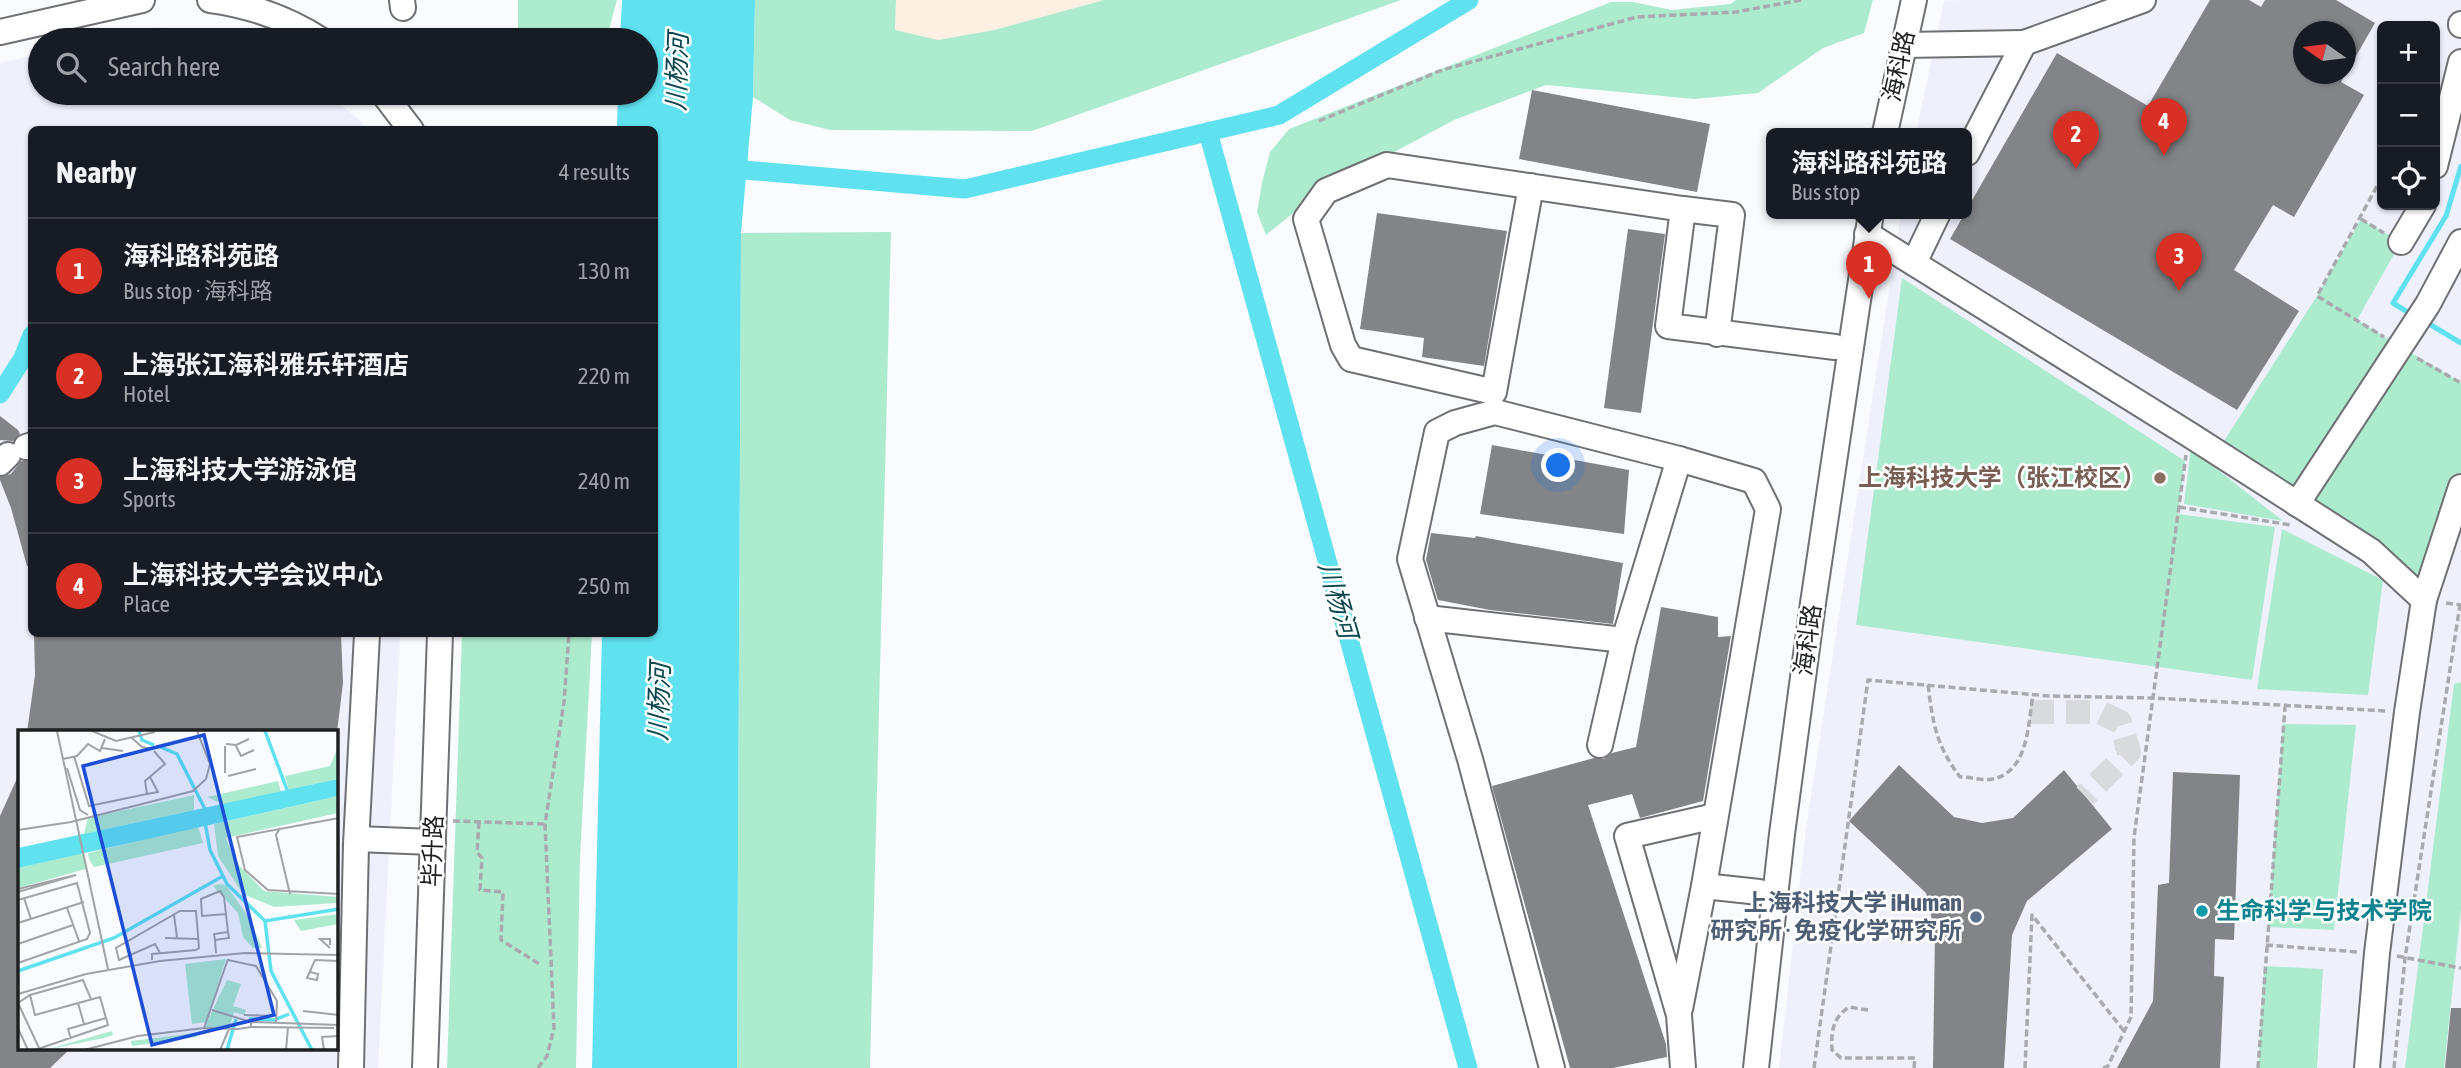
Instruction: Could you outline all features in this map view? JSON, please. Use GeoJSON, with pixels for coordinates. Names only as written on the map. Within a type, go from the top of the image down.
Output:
{"type":"FeatureCollection","features":[{"type":"Feature","properties":{"kind":"street"},"geometry":{"type":"LineString","coordinates":[[210,0],[264,13],[298,28]]}},
{"type":"Feature","properties":{"kind":"street","name":"海科路"},"geometry":{"type":"LineString","coordinates":[[1870,128],[1897,0]]}},
{"type":"Feature","properties":{"kind":"street","name":"海科路"},"geometry":{"type":"LineString","coordinates":[[1886,128],[1914,0]]}},
{"type":"Feature","properties":{"kind":"street"},"geometry":{"type":"LineString","coordinates":[[1904,46],[2024,43],[2143,0]]}},
{"type":"Feature","properties":{"kind":"street"},"geometry":{"type":"LineString","coordinates":[[0,32],[130,1]]}},
{"type":"Feature","properties":{"kind":"street"},"geometry":{"type":"LineString","coordinates":[[1972,143],[2024,43]]}},
{"type":"Feature","properties":{"kind":"street"},"geometry":{"type":"LineString","coordinates":[[2440,147],[2461,62]]}},
{"type":"Feature","properties":{"kind":"street"},"geometry":{"type":"LineString","coordinates":[[392,105],[409,126]]}},
{"type":"Feature","properties":{"kind":"street"},"geometry":{"type":"LineString","coordinates":[[1531,187],[1494,391],[1351,359],[1343,345],[1306,219],[1326,191],[1387,165],[1732,215],[1717,334]]}},
{"type":"Feature","properties":{"kind":"street"},"geometry":{"type":"LineString","coordinates":[[1683,209],[1668,326],[1835,347]]}},
{"type":"Feature","properties":{"kind":"street"},"geometry":{"type":"LineString","coordinates":[[2401,242],[2420,210]]}},
{"type":"Feature","properties":{"kind":"street"},"geometry":{"type":"LineString","coordinates":[[1914,263],[1935,219]]}},
{"type":"Feature","properties":{"kind":"street"},"geometry":{"type":"LineString","coordinates":[[1864,220],[1914,263],[2371,551],[2424,600]]}},
{"type":"Feature","properties":{"kind":"street","name":"海科路"},"geometry":{"type":"LineString","coordinates":[[1740,1068],[1759,892],[1795,614],[1835,347],[1864,220]]}},
{"type":"Feature","properties":{"kind":"street","name":"海科路"},"geometry":{"type":"LineString","coordinates":[[1756,1068],[1782,834],[1864,220]]}},
{"type":"Feature","properties":{"kind":"street"},"geometry":{"type":"LineString","coordinates":[[2297,504],[2428,304],[2461,242]]}},
{"type":"Feature","properties":{"kind":"street"},"geometry":{"type":"LineString","coordinates":[[1552,1068],[1470,759],[1410,559],[1437,432],[1455,424],[1495,412],[1679,459],[1754,481],[1768,509],[1704,886],[1679,1015]]}},
{"type":"Feature","properties":{"kind":"street"},"geometry":{"type":"LineString","coordinates":[[1600,745],[1624,640],[1679,459]]}},
{"type":"Feature","properties":{"kind":"street"},"geometry":{"type":"LineString","coordinates":[[2367,1068],[2377,953],[2424,600],[2461,487]]}},
{"type":"Feature","properties":{"kind":"street"},"geometry":{"type":"LineString","coordinates":[[1427,618],[1624,640]]}},
{"type":"Feature","properties":{"kind":"street"},"geometry":{"type":"LineString","coordinates":[[351,1068],[356,839],[367,637]]}},
{"type":"Feature","properties":{"kind":"street","name":"毕升路"},"geometry":{"type":"LineString","coordinates":[[425,1068],[440,637]]}},
{"type":"Feature","properties":{"kind":"street"},"geometry":{"type":"LineString","coordinates":[[1684,1068],[1679,1015],[1628,835],[1715,816]]}},
{"type":"Feature","properties":{"kind":"street"},"geometry":{"type":"LineString","coordinates":[[356,839],[433,831]]}},
{"type":"Feature","properties":{"kind":"street"},"geometry":{"type":"LineString","coordinates":[[1704,886],[1759,892]]}},
{"type":"Feature","properties":{"kind":"path"},"geometry":{"type":"LineString","coordinates":[[1319,121],[1442,70],[1637,17],[1736,12],[1801,0]]}},
{"type":"Feature","properties":{"kind":"path"},"geometry":{"type":"LineString","coordinates":[[2317,296],[2377,186]]}},
{"type":"Feature","properties":{"kind":"path"},"geometry":{"type":"LineString","coordinates":[[2103,1068],[2108,1066],[2131,1017],[2134,837],[2190,435]]}},
{"type":"Feature","properties":{"kind":"path"},"geometry":{"type":"LineString","coordinates":[[2179,507],[2289,525],[2324,521]]}},
{"type":"Feature","properties":{"kind":"path"},"geometry":{"type":"LineString","coordinates":[[2394,1068],[2405,958],[2460,604]]}},
{"type":"Feature","properties":{"kind":"path"},"geometry":{"type":"LineString","coordinates":[[538,1068],[547,1056],[554,1028],[545,824],[564,702],[569,637]]}},
{"type":"Feature","properties":{"kind":"path"},"geometry":{"type":"LineString","coordinates":[[1814,1068],[1868,680],[2033,694],[2407,712]]}},
{"type":"Feature","properties":{"kind":"path"},"geometry":{"type":"LineString","coordinates":[[1928,685],[1932,719],[1944,755],[1960,777],[1993,779],[2014,769],[2025,746],[2033,694]]}},
{"type":"Feature","properties":{"kind":"path"},"geometry":{"type":"LineString","coordinates":[[2259,1068],[2285,707]]}},
{"type":"Feature","properties":{"kind":"path"},"geometry":{"type":"LineString","coordinates":[[433,831],[479,822],[545,824]]}},
{"type":"Feature","properties":{"kind":"path"},"geometry":{"type":"LineString","coordinates":[[479,822],[477,852],[482,858],[480,890],[503,892],[501,940],[541,965]]}},
{"type":"Feature","properties":{"kind":"path"},"geometry":{"type":"LineString","coordinates":[[2025,1068],[2032,915],[2124,1031]]}},
{"type":"Feature","properties":{"kind":"path"},"geometry":{"type":"LineString","coordinates":[[2266,945],[2377,953],[2461,968]]}},
{"type":"Feature","properties":{"kind":"path"},"geometry":{"type":"LineString","coordinates":[[1868,1010],[1849,1006],[1837,1015],[1831,1033],[1832,1050],[1841,1058],[1915,1058],[1914,1068]]}},
{"type":"Feature","properties":{"kind":"shaded area"},"geometry":{"type":"Polygon","coordinates":[[[896,0],[1104,0],[994,30],[938,40],[895,30],[896,0]]]}},
{"type":"Feature","properties":{"kind":"shaded area","name":"上海科技大学（张江校区）"},"geometry":{"type":"Polygon","coordinates":[[[2461,0],[2461,1068],[1779,1068],[1806,829],[1900,219],[1972,219],[1972,128],[1917,128],[1944,1],[2461,0]]]}},
{"type":"Feature","properties":{"kind":"shaded area"},"geometry":{"type":"Polygon","coordinates":[[[28,57],[28,105],[341,105],[364,126],[28,126],[28,637],[400,637],[378,1068],[0,1068],[0,63],[28,57]]]}},
{"type":"Feature","properties":{"kind":"green space"},"geometry":{"type":"Polygon","coordinates":[[[518,0],[617,0],[609,28],[518,28],[518,0]]]}},
{"type":"Feature","properties":{"kind":"green space"},"geometry":{"type":"Polygon","coordinates":[[[755,0],[896,0],[895,30],[938,40],[994,30],[1104,0],[1401,0],[1032,131],[830,130],[790,120],[753,97],[755,0]]]}},
{"type":"Feature","properties":{"kind":"green space"},"geometry":{"type":"Polygon","coordinates":[[[1736,0],[1873,0],[1864,33],[1823,48],[1758,93],[1694,99],[1546,85],[1454,120],[1318,193],[1266,235],[1257,212],[1262,183],[1270,152],[1289,129],[1611,2],[1633,2],[1672,10],[1730,4],[1736,0]]]}},
{"type":"Feature","properties":{"kind":"green space"},"geometry":{"type":"Polygon","coordinates":[[[2361,219],[2401,242],[2357,320],[2461,383],[2461,487],[2424,600],[2217,452],[2317,296],[2361,219]]]}},
{"type":"Feature","properties":{"kind":"green space"},"geometry":{"type":"Polygon","coordinates":[[[891,232],[870,1068],[737,1068],[741,233],[891,232]]]}},
{"type":"Feature","properties":{"kind":"green space"},"geometry":{"type":"Polygon","coordinates":[[[1902,278],[2185,461],[2178,514],[2275,527],[2252,680],[1856,625],[1902,278]]]}},
{"type":"Feature","properties":{"kind":"green space"},"geometry":{"type":"Polygon","coordinates":[[[2191,449],[2283,521],[2184,504],[2191,449]]]}},
{"type":"Feature","properties":{"kind":"green space"},"geometry":{"type":"Polygon","coordinates":[[[2282,529],[2383,580],[2368,695],[2257,689],[2282,529]]]}},
{"type":"Feature","properties":{"kind":"green space"},"geometry":{"type":"Polygon","coordinates":[[[462,637],[592,637],[580,858],[576,1068],[447,1068],[462,637]]]}},
{"type":"Feature","properties":{"kind":"green space"},"geometry":{"type":"Polygon","coordinates":[[[2461,682],[2461,910],[2444,1068],[2405,1068],[2454,684],[2461,682]]]}},
{"type":"Feature","properties":{"kind":"green space"},"geometry":{"type":"Polygon","coordinates":[[[2283,724],[2356,725],[2334,930],[2268,927],[2283,724]]]}},
{"type":"Feature","properties":{"kind":"green space"},"geometry":{"type":"Polygon","coordinates":[[[2264,966],[2323,969],[2317,1068],[2258,1068],[2264,966]]]}},
{"type":"Feature","properties":{"kind":"water"},"geometry":{"type":"Polygon","coordinates":[[[622,0],[755,0],[753,97],[741,233],[737,1068],[592,1068],[602,637],[658,637],[658,126],[617,126],[618,105],[658,105],[658,28],[621,28],[622,0]]]}},
{"type":"Feature","properties":{"kind":"building"},"geometry":{"type":"Polygon","coordinates":[[[2210,0],[2249,0],[2261,7],[2265,0],[2336,0],[2375,23],[2356,56],[2356,21],[2293,21],[2293,84],[2345,84],[2364,95],[2294,217],[2273,205],[2234,270],[2299,311],[2237,410],[1950,239],[1962,219],[1972,219],[1972,200],[2057,53],[2148,106],[2210,0]]]}},
{"type":"Feature","properties":{"kind":"building"},"geometry":{"type":"Polygon","coordinates":[[[1532,90],[1710,124],[1697,192],[1519,159],[1532,90]]]}},
{"type":"Feature","properties":{"kind":"building"},"geometry":{"type":"Polygon","coordinates":[[[1377,213],[1507,231],[1484,366],[1422,357],[1424,338],[1360,329],[1377,213]]]}},
{"type":"Feature","properties":{"kind":"building"},"geometry":{"type":"Polygon","coordinates":[[[1628,229],[1665,234],[1641,413],[1604,408],[1628,229]]]}},
{"type":"Feature","properties":{"kind":"building"},"geometry":{"type":"Polygon","coordinates":[[[0,416],[18,430],[20,434],[13,441],[0,440],[0,416]]]}},
{"type":"Feature","properties":{"kind":"building"},"geometry":{"type":"Polygon","coordinates":[[[1492,445],[1629,470],[1624,534],[1480,514],[1492,445]]]}},
{"type":"Feature","properties":{"kind":"building"},"geometry":{"type":"Polygon","coordinates":[[[21,461],[28,461],[28,566],[0,480],[0,477],[11,474],[21,461]]]}},
{"type":"Feature","properties":{"kind":"building"},"geometry":{"type":"Polygon","coordinates":[[[1431,533],[1476,536],[1623,563],[1613,624],[1490,610],[1438,600],[1426,560],[1431,533]]]}},
{"type":"Feature","properties":{"kind":"building"},"geometry":{"type":"Polygon","coordinates":[[[1661,607],[1718,617],[1718,637],[1731,636],[1703,801],[1640,818],[1632,794],[1588,805],[1666,1044],[1667,1057],[1613,1068],[1570,1068],[1492,786],[1594,758],[1604,759],[1612,753],[1636,747],[1661,607]]]}},
{"type":"Feature","properties":{"kind":"building"},"geometry":{"type":"Polygon","coordinates":[[[34,637],[341,637],[343,683],[337,730],[27,730],[35,675],[34,637]]]}},
{"type":"Feature","properties":{"kind":"building","name":"上海科技大学 iHuman 研究所 · 免疫化学研究所"},"geometry":{"type":"Polygon","coordinates":[[[1899,765],[1954,817],[1982,823],[2013,818],[2064,770],[2112,829],[2027,901],[2012,935],[2004,1068],[1933,1068],[1935,933],[1926,893],[1849,821],[1899,765]]]}},
{"type":"Feature","properties":{"kind":"building","name":"生命科学与技术学院"},"geometry":{"type":"Polygon","coordinates":[[[2173,772],[2240,775],[2234,940],[2215,939],[2214,976],[2224,977],[2220,1068],[2117,1068],[2153,1001],[2158,885],[2169,883],[2173,772]]]}},
{"type":"Feature","properties":{"kind":"building"},"geometry":{"type":"Polygon","coordinates":[[[18,776],[18,1050],[69,1050],[50,1068],[0,1068],[0,816],[18,776]]]}},
{"type":"Feature","properties":{"kind":"building"},"geometry":{"type":"Polygon","coordinates":[[[2451,1008],[2461,1008],[2461,1068],[2445,1068],[2451,1008]]]}},
{"type":"Feature","properties":{"kind":"waterway"},"geometry":{"type":"LineString","coordinates":[[721,168],[965,189],[1279,115],[1469,0]]}},
{"type":"Feature","properties":{"kind":"waterway","name":"川杨河"},"geometry":{"type":"LineString","coordinates":[[1208,132],[1468,1068]]}},
{"type":"Feature","properties":{"kind":"waterway"},"geometry":{"type":"LineString","coordinates":[[2414,316],[2393,303],[2446,216],[2461,166]]}},
{"type":"Feature","properties":{"kind":"waterway"},"geometry":{"type":"LineString","coordinates":[[2426,322],[2461,343]]}},
{"type":"Feature","properties":{"kind":"waterway"},"geometry":{"type":"LineString","coordinates":[[0,394],[28,345]]}},
{"type":"Feature","properties":{"kind":"tunnel"},"geometry":{"type":"LineString","coordinates":[[2030,712],[2100,712],[2120,722],[2129,752],[2085,796]]}},
{"type":"Feature","properties":{"kind":"place","name":"上海科技大学会议中心"},"geometry":{"type":"Point","coordinates":[2164,156]}},
{"type":"Feature","properties":{"kind":"place","name":"上海张江海科雅乐轩酒店"},"geometry":{"type":"Point","coordinates":[2076,169]}},
{"type":"Feature","properties":{"kind":"place","name":"上海科技大学游泳馆"},"geometry":{"type":"Point","coordinates":[2179,291]}},
{"type":"Feature","properties":{"kind":"place","name":"海科路科苑路"},"geometry":{"type":"Point","coordinates":[1869,299]}},
{"type":"Feature","properties":{"kind":"place","name":"上海科技大学（张江校区）"},"geometry":{"type":"Point","coordinates":[2160,478]}},
{"type":"Feature","properties":{"kind":"place","name":"生命科学与技术学院"},"geometry":{"type":"Point","coordinates":[2202,911]}},
{"type":"Feature","properties":{"kind":"place","name":"上海科技大学 iHuman 研究所 · 免疫化学研究所"},"geometry":{"type":"Point","coordinates":[1976,917]}}]}
